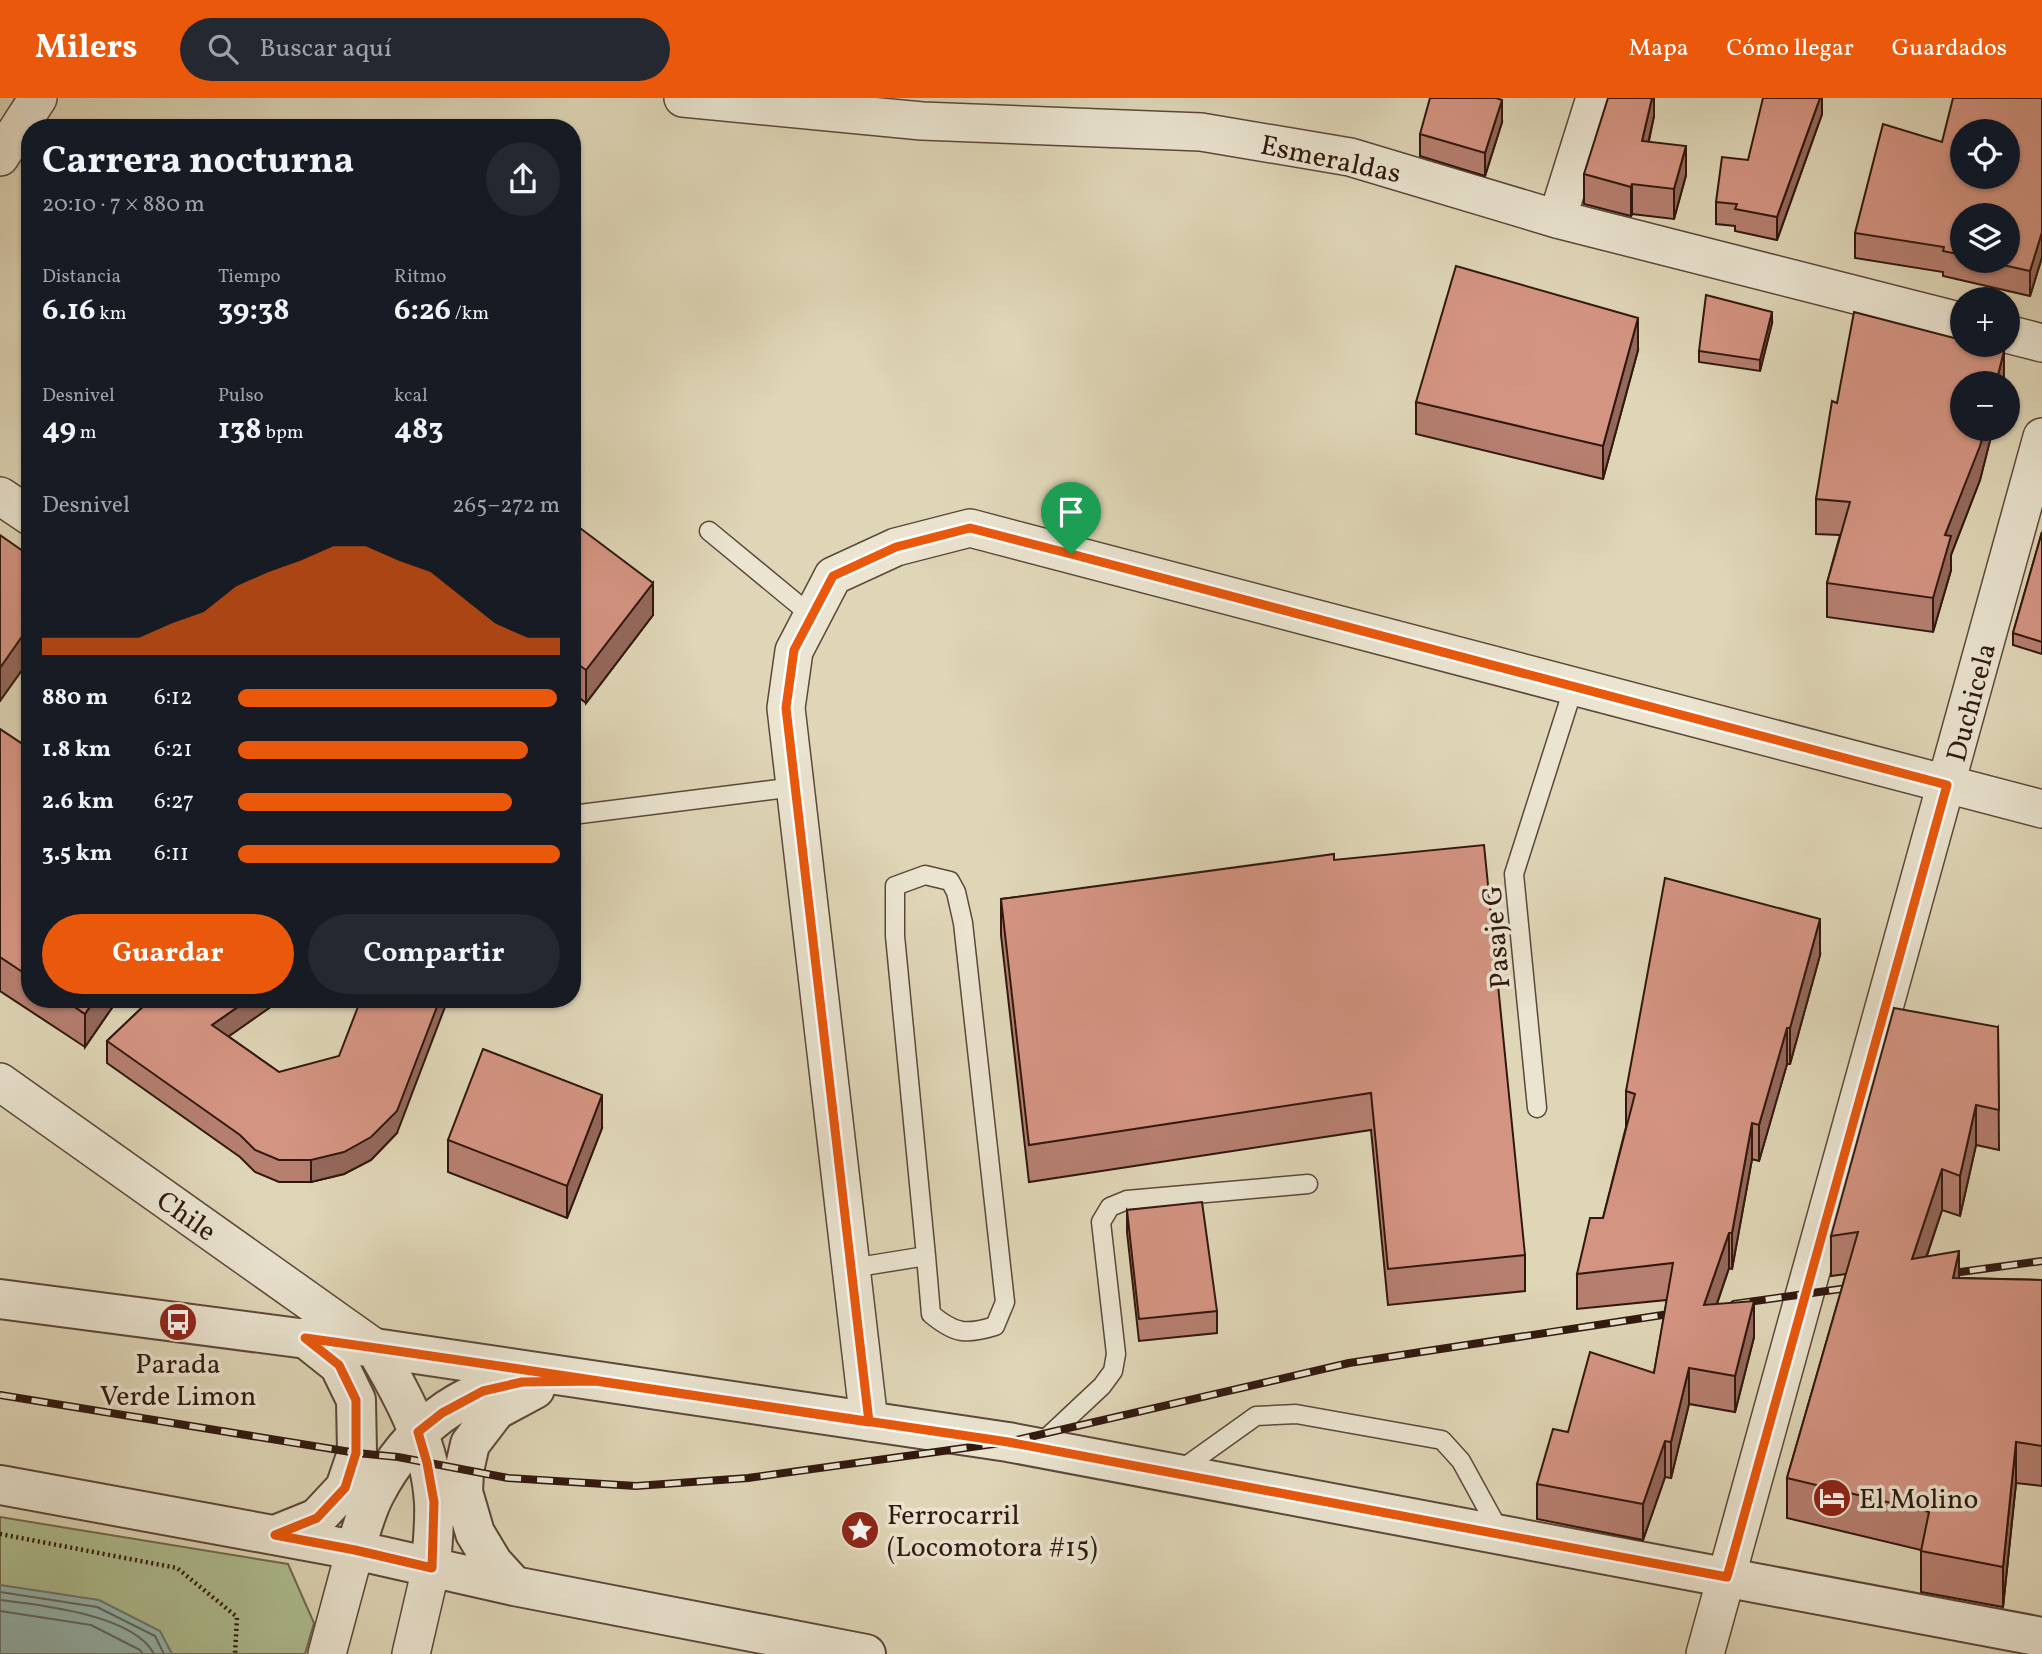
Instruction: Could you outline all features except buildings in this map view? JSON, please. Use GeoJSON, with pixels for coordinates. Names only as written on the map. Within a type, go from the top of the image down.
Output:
{"type":"FeatureCollection","features":[{"type":"Feature","properties":{"kind":"street"},"geometry":{"type":"LineString","coordinates":[[24,119],[38,98]]}},
{"type":"Feature","properties":{"kind":"street","name":"Esmeraldas"},"geometry":{"type":"LineString","coordinates":[[683,98],[926,109],[1201,132],[1350,157],[1557,219],[1950,319]]}},
{"type":"Feature","properties":{"kind":"street"},"geometry":{"type":"LineString","coordinates":[[1557,219],[1595,98]]}},
{"type":"Feature","properties":{"kind":"street"},"geometry":{"type":"LineString","coordinates":[[0,157],[21,124]]}},
{"type":"Feature","properties":{"kind":"street"},"geometry":{"type":"LineString","coordinates":[[2020,337],[2042,343]]}},
{"type":"Feature","properties":{"kind":"street","name":"Duchicela"},"geometry":{"type":"LineString","coordinates":[[1704,1654],[2042,437]]}},
{"type":"Feature","properties":{"kind":"street"},"geometry":{"type":"LineString","coordinates":[[0,496],[21,510]]}},
{"type":"Feature","properties":{"kind":"street"},"geometry":{"type":"LineString","coordinates":[[869,1422],[786,708],[794,650],[833,576],[896,547],[970,528],[2042,809]]}},
{"type":"Feature","properties":{"kind":"street","name":"Chile"},"geometry":{"type":"LineString","coordinates":[[0,1082],[374,1348]]}},
{"type":"Feature","properties":{"kind":"street"},"geometry":{"type":"LineString","coordinates":[[0,1299],[305,1338],[1037,1447],[2042,1637]]}},
{"type":"Feature","properties":{"kind":"street"},"geometry":{"type":"LineString","coordinates":[[275,1535],[317,1518],[345,1488],[356,1453],[356,1400],[339,1365],[305,1338]]}},
{"type":"Feature","properties":{"kind":"street"},"geometry":{"type":"LineString","coordinates":[[374,1348],[408,1405],[427,1463],[434,1502],[432,1568],[411,1654]]}},
{"type":"Feature","properties":{"kind":"street"},"geometry":{"type":"LineString","coordinates":[[327,1654],[355,1550],[374,1496],[418,1432],[442,1413],[483,1391],[522,1382],[596,1381]]}},
{"type":"Feature","properties":{"kind":"street"},"geometry":{"type":"LineString","coordinates":[[514,1586],[493,1563],[475,1533],[463,1492],[470,1444],[496,1410],[536,1389],[596,1381]]}},
{"type":"Feature","properties":{"kind":"street"},"geometry":{"type":"LineString","coordinates":[[0,1485],[355,1550],[514,1586],[866,1654]]}},
{"type":"Feature","properties":{"kind":"lane"},"geometry":{"type":"LineString","coordinates":[[709,531],[812,616]]}},
{"type":"Feature","properties":{"kind":"lane","name":"Pasaje G"},"geometry":{"type":"LineString","coordinates":[[1537,1108],[1514,874],[1574,686]]}},
{"type":"Feature","properties":{"kind":"lane"},"geometry":{"type":"LineString","coordinates":[[581,814],[795,787]]}},
{"type":"Feature","properties":{"kind":"lane"},"geometry":{"type":"LineString","coordinates":[[925,875],[950,881],[956,892],[963,923],[1005,1302],[995,1326],[973,1333],[946,1327],[931,1314],[926,1256],[895,936],[895,886],[925,875]]}},
{"type":"Feature","properties":{"kind":"lane"},"geometry":{"type":"LineString","coordinates":[[1037,1447],[1102,1386],[1113,1371],[1116,1354],[1101,1222],[1110,1208],[1127,1200],[1308,1184]]}},
{"type":"Feature","properties":{"kind":"lane"},"geometry":{"type":"LineString","coordinates":[[852,1268],[926,1256]]}},
{"type":"Feature","properties":{"kind":"lane"},"geometry":{"type":"LineString","coordinates":[[1176,1473],[1256,1416],[1296,1413],[1442,1440],[1461,1461],[1502,1534]]}},
{"type":"Feature","properties":{"kind":"path"},"geometry":{"type":"LineString","coordinates":[[0,1534],[177,1568],[237,1617],[235,1654]]}},
{"type":"Feature","properties":{"kind":"green space"},"geometry":{"type":"Polygon","coordinates":[[[0,1517],[288,1564],[314,1623],[305,1654],[0,1654],[0,1517]]]}},
{"type":"Feature","properties":{"kind":"water"},"geometry":{"type":"Polygon","coordinates":[[[0,1585],[99,1600],[160,1631],[172,1654],[0,1654],[0,1585]]]}},
{"type":"Feature","properties":{"kind":"railway"},"geometry":{"type":"LineString","coordinates":[[1938,1275],[2042,1261]]}},
{"type":"Feature","properties":{"kind":"railway"},"geometry":{"type":"LineString","coordinates":[[1734,1304],[1862,1286]]}},
{"type":"Feature","properties":{"kind":"railway"},"geometry":{"type":"LineString","coordinates":[[0,1395],[357,1453],[398,1457],[508,1478],[636,1486],[748,1478],[1008,1442],[1349,1363],[1682,1312]]}},
{"type":"Feature","properties":{"kind":"place","name":"Parada Verde Limon"},"geometry":{"type":"Point","coordinates":[178,1322]}},
{"type":"Feature","properties":{"kind":"place","name":"El Molino"},"geometry":{"type":"Point","coordinates":[1832,1498]}},
{"type":"Feature","properties":{"kind":"place","name":"Ferrocarril (Locomotora #15)"},"geometry":{"type":"Point","coordinates":[860,1530]}},
{"type":"Feature","properties":{"kind":"route"},"geometry":{"type":"LineString","coordinates":[[1071,554],[970,528],[896,547],[833,576],[794,650],[786,708],[869,1422],[596,1381],[305,1338],[339,1365],[356,1400],[356,1453],[345,1488],[317,1518],[275,1535],[432,1568],[434,1502],[418,1432],[442,1413],[483,1391],[522,1382],[596,1381],[687,1395],[869,1422],[1008,1442],[1727,1577],[1947,785],[1071,554]]}}]}
